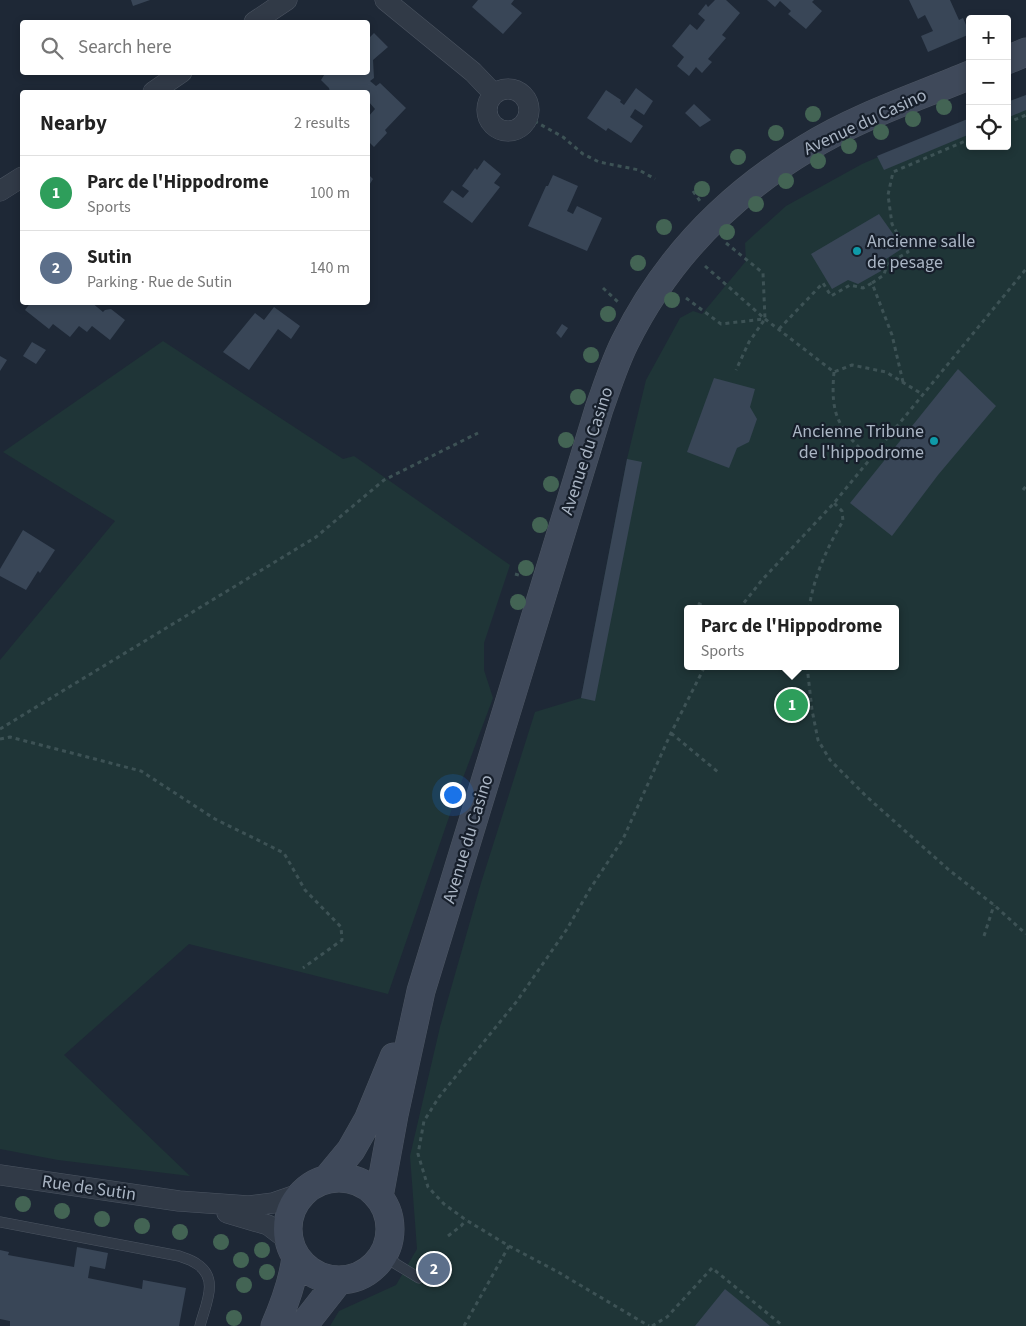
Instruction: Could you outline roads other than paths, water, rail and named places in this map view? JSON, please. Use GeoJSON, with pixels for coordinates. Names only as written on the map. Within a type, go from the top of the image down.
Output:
{"type":"FeatureCollection","features":[{"type":"Feature","properties":{"kind":"street"},"geometry":{"type":"LineString","coordinates":[[257,20],[287,0]]}},
{"type":"Feature","properties":{"kind":"street"},"geometry":{"type":"LineString","coordinates":[[385,0],[473,72],[494,94]]}},
{"type":"Feature","properties":{"kind":"street"},"geometry":{"type":"LineString","coordinates":[[1011,58],[1026,52]]}},
{"type":"Feature","properties":{"kind":"street"},"geometry":{"type":"LineString","coordinates":[[155,90],[178,75]]}},
{"type":"Feature","properties":{"kind":"street","name":"Avenue du Casino"},"geometry":{"type":"LineString","coordinates":[[422,991],[599,409],[615,364],[656,286],[688,246],[721,210],[760,178],[808,147],[838,131],[966,77]]}},
{"type":"Feature","properties":{"kind":"street"},"geometry":{"type":"LineString","coordinates":[[503,89],[513,89],[522,94],[527,102],[529,111],[526,121],[519,128],[508,131],[498,129],[490,122],[487,112],[488,102],[494,94],[503,89]]}},
{"type":"Feature","properties":{"kind":"street"},"geometry":{"type":"LineString","coordinates":[[0,191],[20,178]]}},
{"type":"Feature","properties":{"kind":"street"},"geometry":{"type":"LineString","coordinates":[[327,1179],[351,1150],[368,1120],[422,991]]}},
{"type":"Feature","properties":{"kind":"street"},"geometry":{"type":"LineString","coordinates":[[379,1197],[394,1115],[422,991]]}},
{"type":"Feature","properties":{"kind":"street","name":"Rue de Sutin"},"geometry":{"type":"LineString","coordinates":[[0,1174],[179,1201],[249,1206],[273,1203],[302,1193]]}},
{"type":"Feature","properties":{"kind":"street"},"geometry":{"type":"LineString","coordinates":[[275,1326],[287,1298],[294,1272],[293,1249],[288,1224],[292,1207],[302,1193],[314,1184],[327,1179],[356,1180],[368,1187],[379,1197],[386,1210],[390,1224],[389,1238],[384,1252],[377,1263],[366,1272],[353,1278],[339,1280],[322,1277],[307,1269],[293,1249]]}},
{"type":"Feature","properties":{"kind":"street","name":"Rue de Sutin"},"geometry":{"type":"LineString","coordinates":[[179,1201],[261,1223],[280,1232],[293,1249]]}},
{"type":"Feature","properties":{"kind":"street"},"geometry":{"type":"LineString","coordinates":[[304,1326],[339,1280]]}},
{"type":"Feature","properties":{"kind":"lane"},"geometry":{"type":"LineString","coordinates":[[0,1222],[179,1256],[198,1264],[208,1275],[211,1287],[200,1326]]}},
{"type":"Feature","properties":{"kind":"lane"},"geometry":{"type":"LineString","coordinates":[[384,1252],[396,1264],[419,1278]]}},
{"type":"Feature","properties":{"kind":"place","name":"Ancienne salle de pesage"},"geometry":{"type":"Point","coordinates":[857,251]}},
{"type":"Feature","properties":{"kind":"place","name":"Ancienne Tribune de l'hippodrome"},"geometry":{"type":"Point","coordinates":[934,441]}},
{"type":"Feature","properties":{"kind":"place","name":"Parc de l'Hippodrome"},"geometry":{"type":"Point","coordinates":[792,705]}},
{"type":"Feature","properties":{"kind":"place","name":"Sutin"},"geometry":{"type":"Point","coordinates":[434,1269]}}]}
